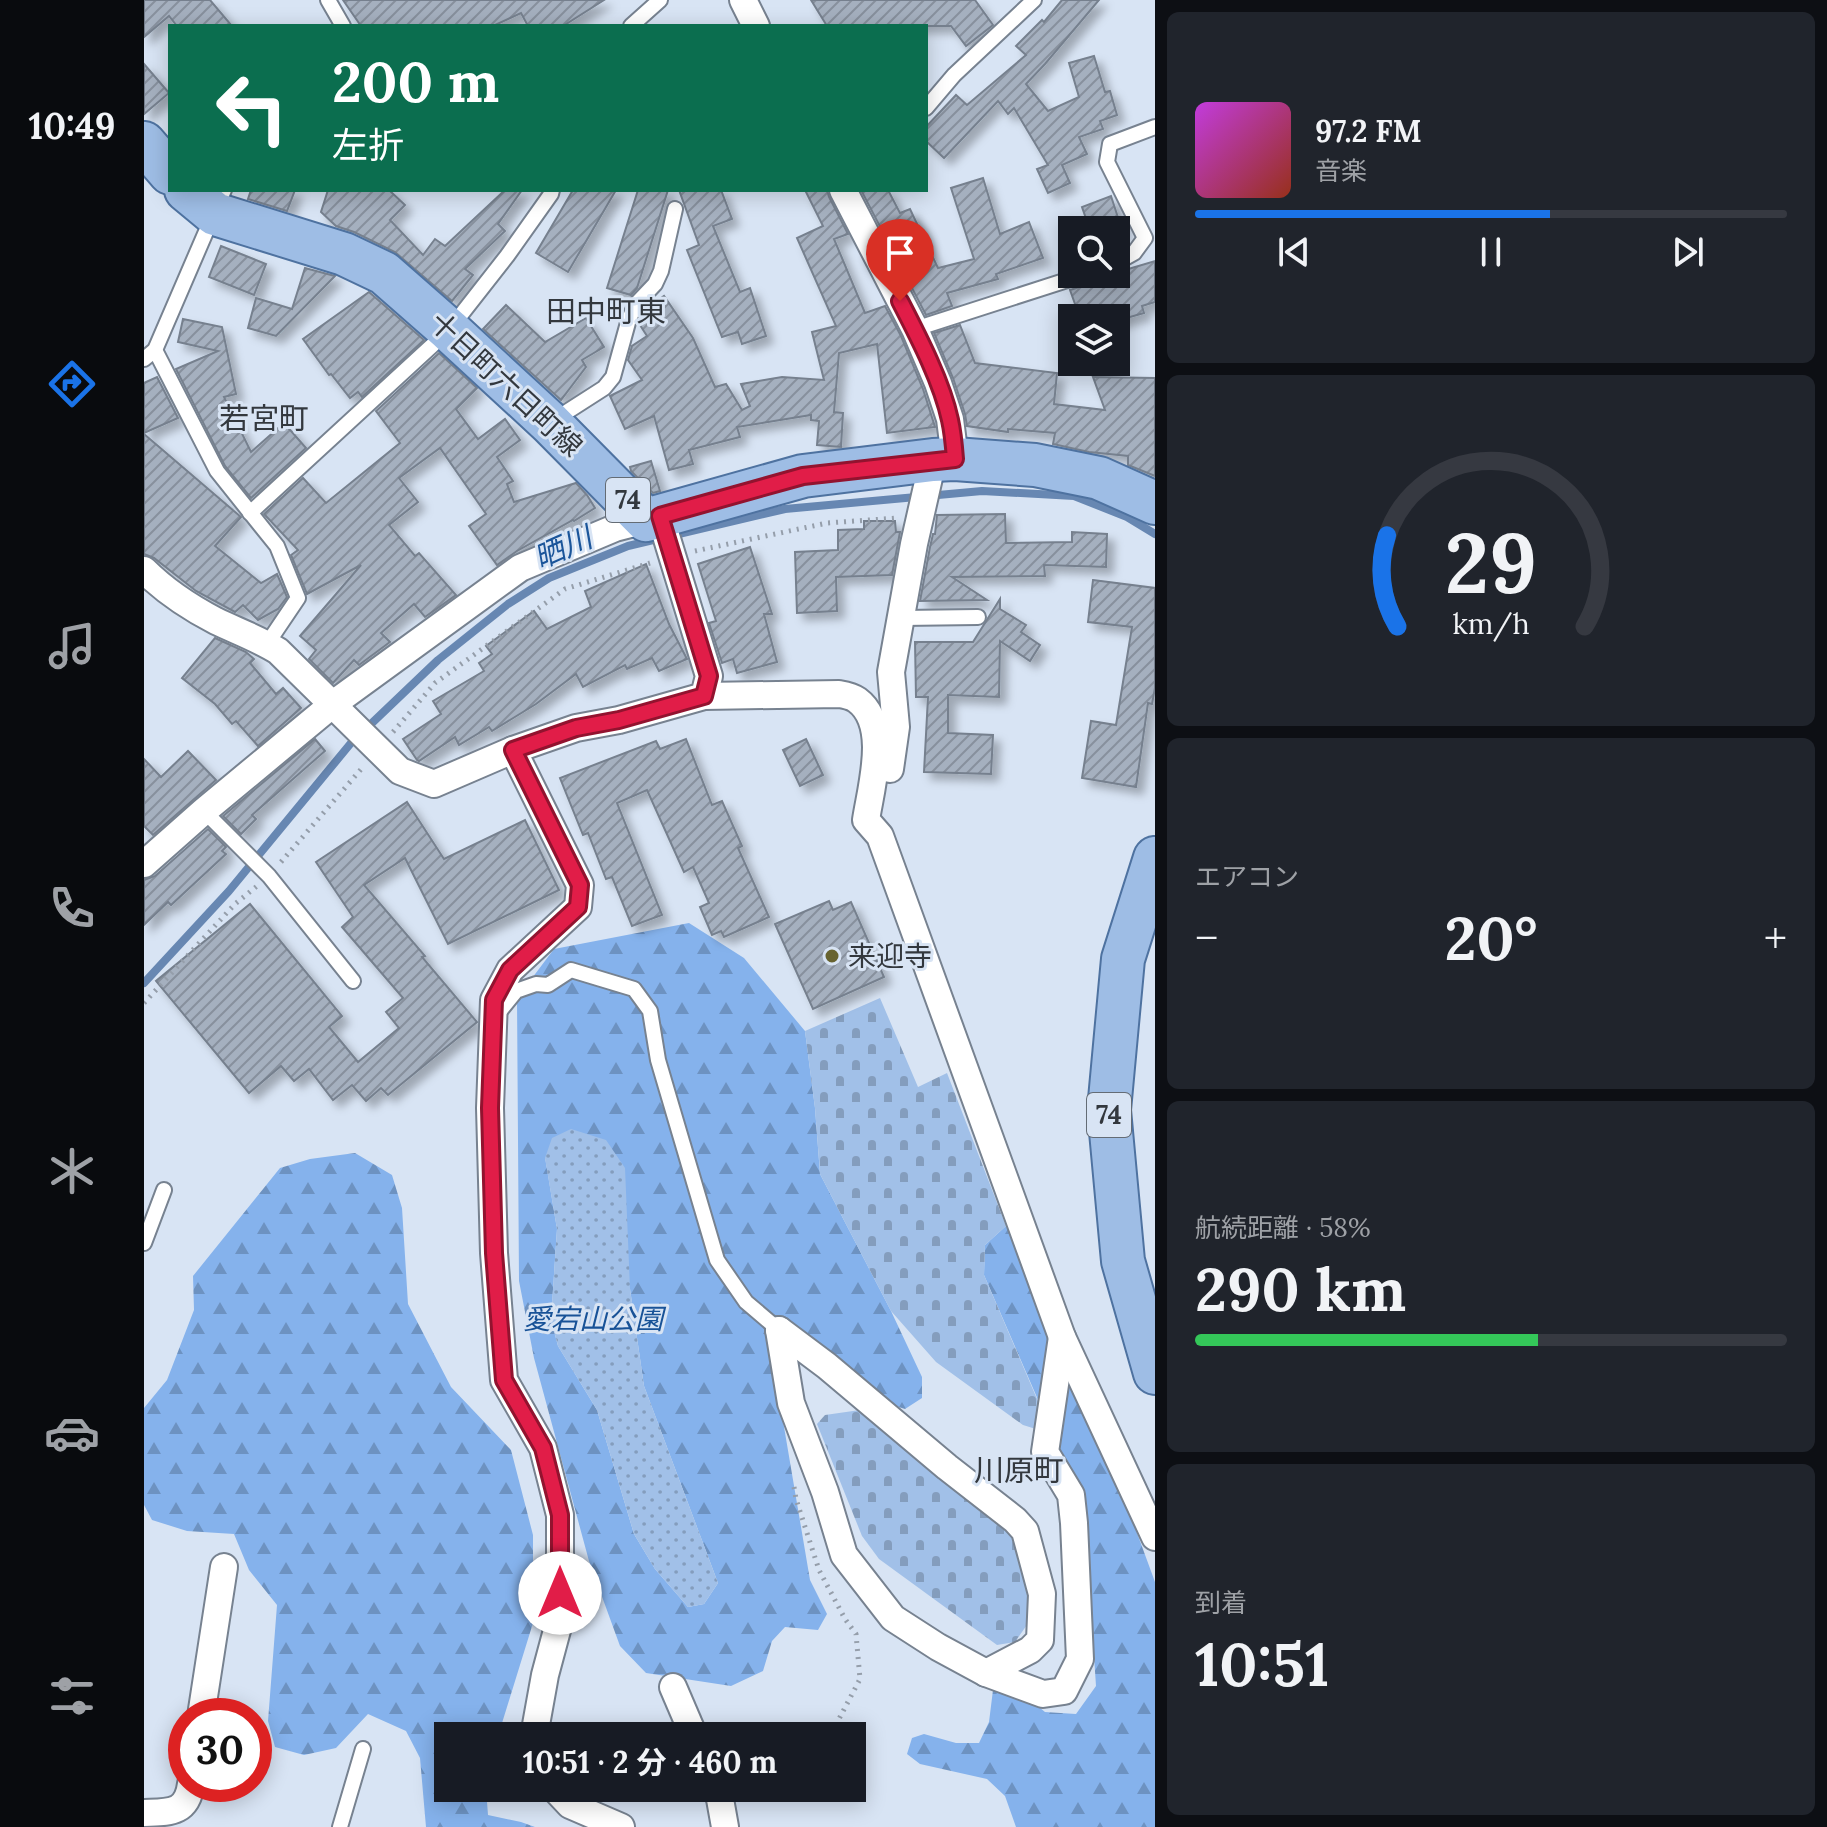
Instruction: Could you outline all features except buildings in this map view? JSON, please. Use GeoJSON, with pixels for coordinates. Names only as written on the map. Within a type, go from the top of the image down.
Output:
{"type":"FeatureCollection","features":[{"type":"Feature","properties":{"kind":"main road"},"geometry":{"type":"LineString","coordinates":[[144,143],[168,171]]}},
{"type":"Feature","properties":{"kind":"main road","name":"十日町六日町線"},"geometry":{"type":"LineString","coordinates":[[208,198],[384,273],[653,518]]}},
{"type":"Feature","properties":{"kind":"main road","name":"74"},"geometry":{"type":"LineString","coordinates":[[653,518],[803,476],[944,459],[1035,465],[1099,478],[1155,503]]}},
{"type":"Feature","properties":{"kind":"main road","name":"74"},"geometry":{"type":"LineString","coordinates":[[1155,858],[1123,959],[1109,1110],[1123,1261],[1155,1373]]}},
{"type":"Feature","properties":{"kind":"street"},"geometry":{"type":"LineString","coordinates":[[743,0],[755,24]]}},
{"type":"Feature","properties":{"kind":"street"},"geometry":{"type":"LineString","coordinates":[[844,192],[915,329],[950,419],[944,459],[920,516],[891,672],[896,727],[880,836]]}},
{"type":"Feature","properties":{"kind":"street"},"geometry":{"type":"LineString","coordinates":[[144,864],[204,811],[341,711],[520,568],[615,528],[653,518],[672,556],[709,676],[704,696]]}},
{"type":"Feature","properties":{"kind":"street"},"geometry":{"type":"LineString","coordinates":[[144,570],[158,584],[212,619],[278,651],[400,771],[434,784],[513,750],[576,728],[619,720],[704,696],[839,694],[856,699],[869,714],[877,742],[866,820],[880,836],[1062,1337],[1155,1537]]}},
{"type":"Feature","properties":{"kind":"street"},"geometry":{"type":"LineString","coordinates":[[513,750],[580,885],[578,907],[510,970],[494,1000],[490,1108],[494,1253],[504,1380],[543,1448],[560,1515],[560,1619],[537,1722]]}},
{"type":"Feature","properties":{"kind":"street"},"geometry":{"type":"LineString","coordinates":[[779,1330],[791,1403],[825,1492],[844,1555],[893,1618],[986,1673],[1043,1694],[1064,1691],[1080,1659],[1071,1495],[1045,1452],[1062,1337]]}},
{"type":"Feature","properties":{"kind":"street"},"geometry":{"type":"LineString","coordinates":[[779,1330],[827,1366],[1025,1531],[1042,1594],[1040,1640],[1030,1650],[986,1673]]}},
{"type":"Feature","properties":{"kind":"street"},"geometry":{"type":"LineString","coordinates":[[204,1698],[224,1567]]}},
{"type":"Feature","properties":{"kind":"street"},"geometry":{"type":"LineString","coordinates":[[673,1687],[688,1722]]}},
{"type":"Feature","properties":{"kind":"street"},"geometry":{"type":"LineString","coordinates":[[144,1813],[169,1812],[182,1807],[185,1802]]}},
{"type":"Feature","properties":{"kind":"street"},"geometry":{"type":"LineString","coordinates":[[567,1802],[621,1827]]}},
{"type":"Feature","properties":{"kind":"street"},"geometry":{"type":"LineString","coordinates":[[721,1802],[725,1827]]}},
{"type":"Feature","properties":{"kind":"lane"},"geometry":{"type":"LineString","coordinates":[[328,0],[342,24]]}},
{"type":"Feature","properties":{"kind":"lane"},"geometry":{"type":"LineString","coordinates":[[633,24],[660,0]]}},
{"type":"Feature","properties":{"kind":"lane"},"geometry":{"type":"LineString","coordinates":[[928,106],[954,75],[1034,0]]}},
{"type":"Feature","properties":{"kind":"lane"},"geometry":{"type":"LineString","coordinates":[[1130,255],[1145,238],[1107,162],[1110,144],[1155,127]]}},
{"type":"Feature","properties":{"kind":"lane"},"geometry":{"type":"LineString","coordinates":[[250,513],[449,330],[507,256],[552,192]]}},
{"type":"Feature","properties":{"kind":"lane"},"geometry":{"type":"LineString","coordinates":[[208,198],[149,354],[217,471],[277,546],[298,598],[267,644]]}},
{"type":"Feature","properties":{"kind":"lane"},"geometry":{"type":"LineString","coordinates":[[550,423],[604,388],[613,377],[629,319],[636,304],[655,284],[661,271],[675,209]]}},
{"type":"Feature","properties":{"kind":"lane"},"geometry":{"type":"LineString","coordinates":[[915,329],[1058,283]]}},
{"type":"Feature","properties":{"kind":"lane"},"geometry":{"type":"LineString","coordinates":[[902,618],[978,617]]}},
{"type":"Feature","properties":{"kind":"lane"},"geometry":{"type":"LineString","coordinates":[[204,811],[269,876],[353,981]]}},
{"type":"Feature","properties":{"kind":"lane"},"geometry":{"type":"LineString","coordinates":[[494,1019],[516,991],[536,984],[548,985],[571,970],[634,989],[650,1011],[658,1060],[717,1260],[746,1302],[779,1330]]}},
{"type":"Feature","properties":{"kind":"lane"},"geometry":{"type":"LineString","coordinates":[[144,1243],[164,1190]]}},
{"type":"Feature","properties":{"kind":"lane"},"geometry":{"type":"LineString","coordinates":[[340,1827],[363,1749]]}},
{"type":"Feature","properties":{"kind":"path"},"geometry":{"type":"LineString","coordinates":[[144,1003],[235,904],[269,876],[375,746],[435,683],[565,589],[672,556],[827,523],[920,516]]}},
{"type":"Feature","properties":{"kind":"path"},"geometry":{"type":"LineString","coordinates":[[793,1477],[796,1499],[819,1570],[856,1634],[860,1679],[837,1722]]}},
{"type":"Feature","properties":{"kind":"green space"},"geometry":{"type":"Polygon","coordinates":[[[689,923],[744,958],[805,1031],[820,1174],[922,1377],[922,1398],[905,1409],[838,1388],[810,1357],[772,1356],[810,1580],[827,1614],[818,1630],[785,1627],[772,1641],[763,1671],[731,1686],[646,1673],[620,1646],[589,1561],[534,1358],[519,1281],[517,998],[554,949],[689,923]],[[545,1157],[557,1229],[551,1320],[558,1346],[597,1410],[634,1534],[655,1569],[688,1607],[704,1604],[718,1583],[644,1386],[630,1289],[545,1157]]]}},
{"type":"Feature","properties":{"kind":"green space"},"geometry":{"type":"Polygon","coordinates":[[[880,998],[918,1087],[947,1073],[1006,1226],[985,1245],[984,1275],[1052,1434],[1023,1425],[936,1362],[891,1311],[820,1174],[805,1031],[880,998]]]}},
{"type":"Feature","properties":{"kind":"green space","name":"愛宕山公園"},"geometry":{"type":"Polygon","coordinates":[[[571,1129],[606,1140],[625,1168],[630,1289],[644,1386],[718,1583],[704,1604],[688,1607],[655,1569],[634,1534],[597,1410],[558,1346],[551,1319],[557,1229],[545,1158],[552,1138],[571,1129]]]}},
{"type":"Feature","properties":{"kind":"green space"},"geometry":{"type":"Polygon","coordinates":[[[355,1153],[392,1175],[402,1208],[408,1304],[451,1387],[511,1450],[533,1535],[533,1623],[502,1722],[434,1722],[434,1802],[487,1802],[488,1815],[535,1827],[426,1827],[420,1758],[406,1731],[368,1714],[336,1748],[304,1755],[275,1747],[270,1698],[277,1605],[249,1570],[234,1534],[187,1531],[152,1520],[144,1505],[144,1408],[167,1380],[194,1310],[193,1276],[280,1168],[310,1159],[355,1153]]]}},
{"type":"Feature","properties":{"kind":"green space"},"geometry":{"type":"Polygon","coordinates":[[[1006,1226],[1063,1331],[1155,1582],[1155,1827],[1016,1827],[1005,1796],[987,1779],[920,1764],[907,1754],[912,1738],[924,1734],[956,1743],[979,1743],[989,1722],[994,1682],[1007,1681],[1045,1712],[1076,1714],[1096,1686],[1084,1506],[984,1275],[985,1245],[1006,1226]]]}},
{"type":"Feature","properties":{"kind":"green space"},"geometry":{"type":"Polygon","coordinates":[[[860,1410],[1018,1534],[1035,1600],[1029,1622],[1015,1642],[997,1645],[879,1559],[862,1536],[817,1424],[825,1415],[860,1410]]]}},
{"type":"Feature","properties":{"kind":"waterway","name":"晒川"},"geometry":{"type":"LineString","coordinates":[[144,983],[229,891],[351,743],[438,660],[508,604],[549,578],[628,546],[785,509],[982,491],[1074,496],[1127,517],[1155,534]]}},
{"type":"Feature","properties":{"kind":"place","name":"来迎寺"},"geometry":{"type":"Point","coordinates":[832,956]}},
{"type":"Feature","properties":{"kind":"district","name":"田中町東"},"geometry":{"type":"Point","coordinates":[606,312]}},
{"type":"Feature","properties":{"kind":"district","name":"若宮町"},"geometry":{"type":"Point","coordinates":[264,419]}},
{"type":"Feature","properties":{"kind":"district","name":"川原町"},"geometry":{"type":"Point","coordinates":[1019,1471]}},
{"type":"Feature","properties":{"kind":"route"},"geometry":{"type":"LineString","coordinates":[[560,1593],[560,1515],[543,1448],[504,1380],[494,1253],[490,1108],[494,1000],[510,970],[578,907],[580,885],[513,750],[576,728],[619,720],[704,696],[709,676],[660,516],[803,476],[955,459],[950,419],[938,383],[900,301]]}}]}
